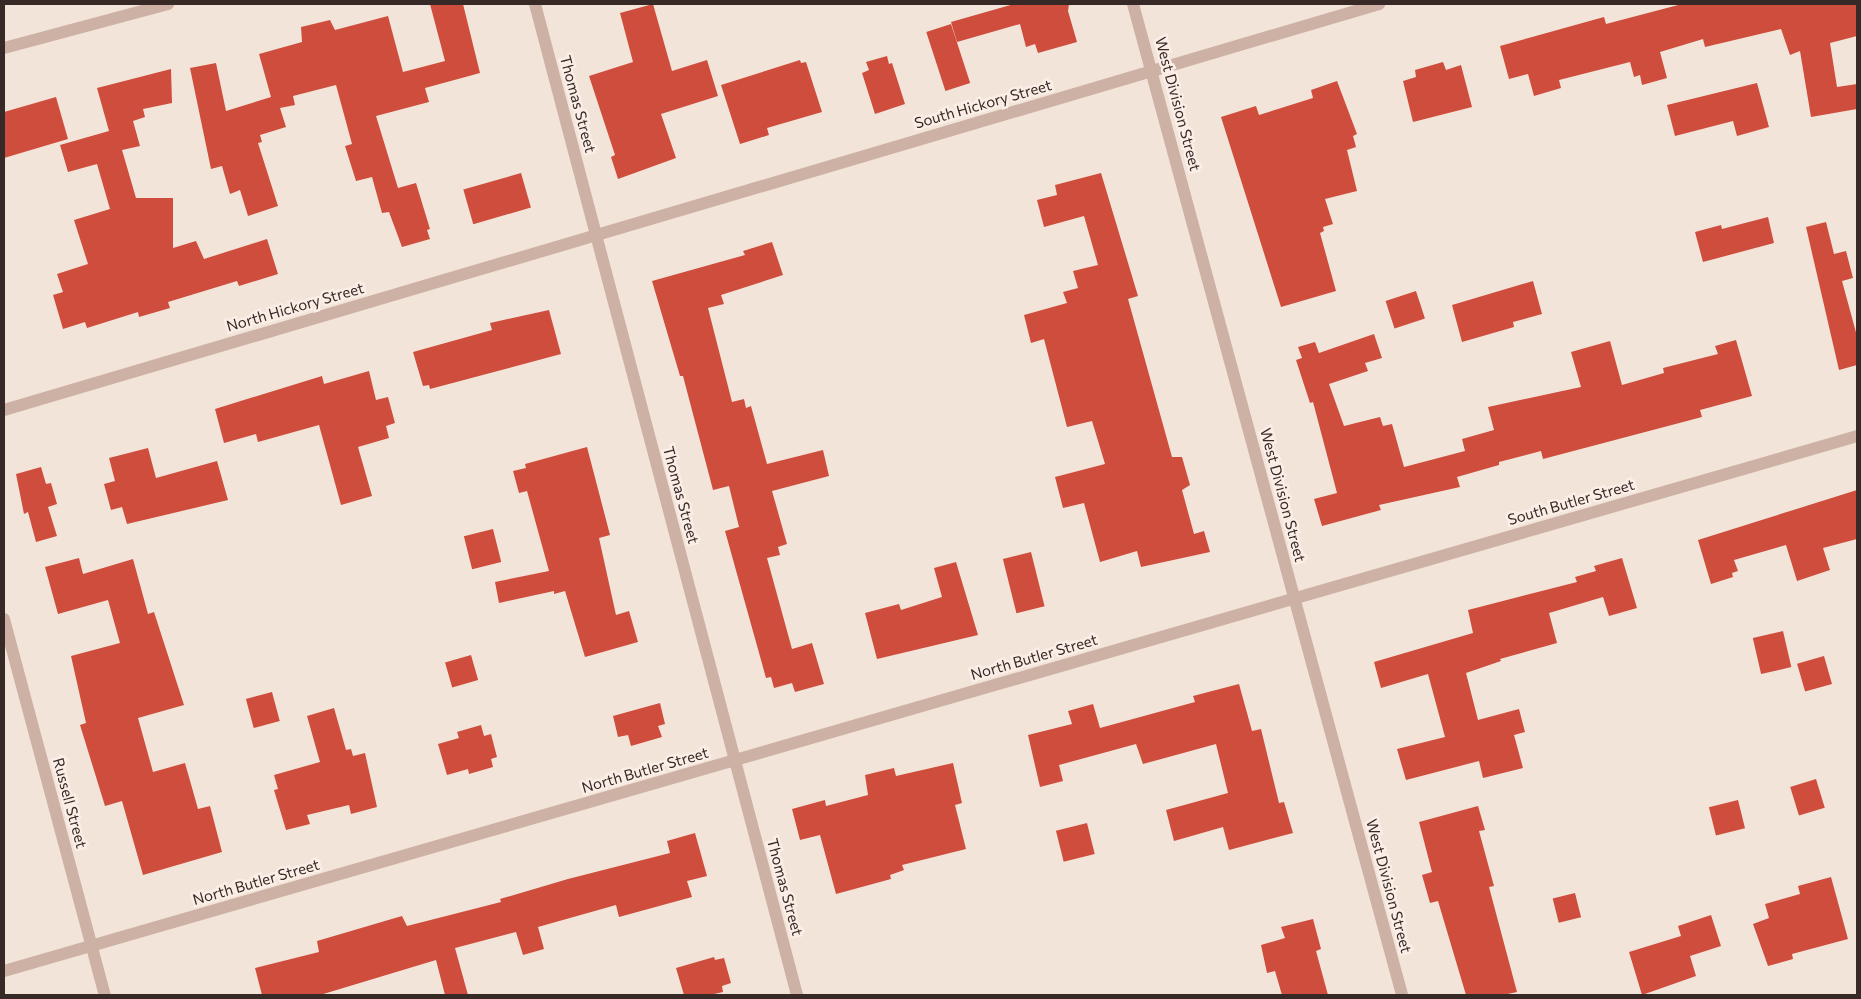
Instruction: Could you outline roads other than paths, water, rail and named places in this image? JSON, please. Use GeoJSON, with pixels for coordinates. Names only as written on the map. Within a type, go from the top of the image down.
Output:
{"type":"FeatureCollection","features":[{"type":"Feature","properties":{"kind":"street"},"geometry":{"type":"LineString","coordinates":[[4,48],[168,4]]}},
{"type":"Feature","properties":{"kind":"street","name":"Thomas Street"},"geometry":{"type":"LineString","coordinates":[[535,4],[796,995]]}},
{"type":"Feature","properties":{"kind":"street","name":"West Division Street"},"geometry":{"type":"LineString","coordinates":[[1133,4],[1402,995]]}},
{"type":"Feature","properties":{"kind":"street","name":"South Hickory Street"},"geometry":{"type":"LineString","coordinates":[[596,235],[1379,4]]}},
{"type":"Feature","properties":{"kind":"street","name":"North Hickory Street"},"geometry":{"type":"LineString","coordinates":[[4,410],[596,235]]}},
{"type":"Feature","properties":{"kind":"street","name":"South Butler Street"},"geometry":{"type":"LineString","coordinates":[[1295,599],[1857,436]]}},
{"type":"Feature","properties":{"kind":"street","name":"North Butler Street"},"geometry":{"type":"LineString","coordinates":[[4,971],[1295,599]]}},
{"type":"Feature","properties":{"kind":"street","name":"Russell Street"},"geometry":{"type":"LineString","coordinates":[[4,619],[104,995]]}}]}
